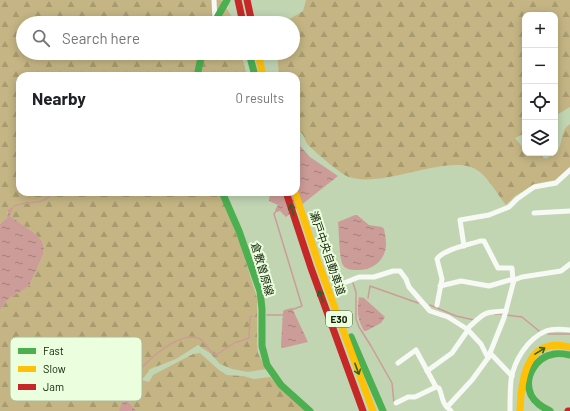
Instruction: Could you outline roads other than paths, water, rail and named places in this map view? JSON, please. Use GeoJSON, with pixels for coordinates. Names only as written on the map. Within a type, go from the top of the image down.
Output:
{"type":"FeatureCollection","features":[{"type":"Feature","properties":{"kind":"main road"},"geometry":{"type":"LineString","coordinates":[[217,16],[226,0]]}},
{"type":"Feature","properties":{"kind":"main road"},"geometry":{"type":"LineString","coordinates":[[238,0],[241,16]]}},
{"type":"Feature","properties":{"kind":"main road"},"geometry":{"type":"LineString","coordinates":[[247,0],[250,16]]}},
{"type":"Feature","properties":{"kind":"main road"},"geometry":{"type":"LineString","coordinates":[[198,72],[200,60]]}},
{"type":"Feature","properties":{"kind":"main road"},"geometry":{"type":"LineString","coordinates":[[251,60],[253,72]]}},
{"type":"Feature","properties":{"kind":"main road"},"geometry":{"type":"LineString","coordinates":[[260,60],[262,72]]}},
{"type":"Feature","properties":{"kind":"main road","name":"倉敷曽原線"},"geometry":{"type":"LineString","coordinates":[[224,196],[241,235],[261,297],[261,343],[266,363],[273,376],[283,387],[310,411]]}},
{"type":"Feature","properties":{"kind":"main road","name":"瀬戸中央自動車道"},"geometry":{"type":"LineString","coordinates":[[287,196],[328,317],[363,411]]}},
{"type":"Feature","properties":{"kind":"main road","name":"瀬戸中央自動車道"},"geometry":{"type":"LineString","coordinates":[[296,196],[319,265],[373,411]]}},
{"type":"Feature","properties":{"kind":"main road"},"geometry":{"type":"LineString","coordinates":[[319,265],[383,411]]}},
{"type":"Feature","properties":{"kind":"main road"},"geometry":{"type":"LineString","coordinates":[[520,411],[522,381],[527,364],[531,358],[547,347],[557,345],[570,348]]}},
{"type":"Feature","properties":{"kind":"main road"},"geometry":{"type":"LineString","coordinates":[[550,411],[541,406],[532,397],[528,381],[531,372],[540,359],[549,354],[557,353],[570,355]]}},
{"type":"Feature","properties":{"kind":"street"},"geometry":{"type":"LineString","coordinates":[[214,0],[214,16]]}},
{"type":"Feature","properties":{"kind":"street"},"geometry":{"type":"LineString","coordinates":[[464,246],[460,220],[489,215],[509,207],[517,199],[534,187],[556,183],[570,170]]}},
{"type":"Feature","properties":{"kind":"street"},"geometry":{"type":"LineString","coordinates":[[534,213],[570,211]]}},
{"type":"Feature","properties":{"kind":"street"},"geometry":{"type":"LineString","coordinates":[[398,363],[416,350],[436,387],[439,388],[444,404],[449,409],[472,380],[489,355],[506,311],[513,280],[512,268],[498,268],[484,241],[464,246],[440,255],[437,259],[442,275],[437,305]]}},
{"type":"Feature","properties":{"kind":"street"},"geometry":{"type":"LineString","coordinates":[[440,286],[461,281],[489,286],[522,277],[561,271],[570,264]]}},
{"type":"Feature","properties":{"kind":"street"},"geometry":{"type":"LineString","coordinates":[[344,282],[359,277],[374,277],[393,271],[400,271],[406,279],[409,287],[430,311],[448,317],[468,330],[482,344],[489,355],[512,376]]}},
{"type":"Feature","properties":{"kind":"street"},"geometry":{"type":"LineString","coordinates":[[427,371],[452,353],[468,330],[482,314],[488,312],[506,311]]}},
{"type":"Feature","properties":{"kind":"street"},"geometry":{"type":"LineString","coordinates":[[510,411],[512,376],[520,355],[536,337],[545,331],[570,330]]}},
{"type":"Feature","properties":{"kind":"street"},"geometry":{"type":"LineString","coordinates":[[396,403],[408,397],[415,397],[436,387]]}},
{"type":"Feature","properties":{"kind":"water"},"geometry":{"type":"Polygon","coordinates":[[[300,146],[310,157],[338,176],[286,217],[280,211],[277,212],[275,210],[278,205],[269,201],[270,196],[300,196],[300,146]]]}},
{"type":"Feature","properties":{"kind":"water"},"geometry":{"type":"Polygon","coordinates":[[[14,206],[10,216],[33,232],[42,241],[44,249],[43,255],[30,284],[25,289],[9,298],[0,310],[0,224],[7,218],[8,210],[14,206]]]}},
{"type":"Feature","properties":{"kind":"water"},"geometry":{"type":"Polygon","coordinates":[[[355,215],[369,225],[382,227],[384,229],[386,244],[384,255],[381,260],[373,266],[363,270],[352,270],[343,265],[339,245],[338,222],[355,215]]]}},
{"type":"Feature","properties":{"kind":"water"},"geometry":{"type":"Polygon","coordinates":[[[359,297],[364,298],[385,317],[381,323],[366,331],[364,331],[359,318],[359,297]]]}},
{"type":"Feature","properties":{"kind":"water"},"geometry":{"type":"Polygon","coordinates":[[[292,308],[308,342],[283,348],[281,347],[281,344],[283,312],[284,310],[292,308]]]}},
{"type":"Feature","properties":{"kind":"water"},"geometry":{"type":"Polygon","coordinates":[[[128,401],[136,411],[119,411],[122,403],[128,401]]]}},
{"type":"Feature","properties":{"kind":"waterway"},"geometry":{"type":"LineString","coordinates":[[14,206],[25,203],[39,202],[49,196]]}},
{"type":"Feature","properties":{"kind":"waterway"},"geometry":{"type":"LineString","coordinates":[[277,210],[274,214],[302,306],[291,310]]}},
{"type":"Feature","properties":{"kind":"waterway"},"geometry":{"type":"LineString","coordinates":[[353,283],[356,292],[356,319],[359,327],[392,383],[394,403]]}},
{"type":"Feature","properties":{"kind":"waterway"},"geometry":{"type":"LineString","coordinates":[[368,298],[370,286],[418,303]]}},
{"type":"Feature","properties":{"kind":"waterway"},"geometry":{"type":"LineString","coordinates":[[430,305],[456,316],[474,320]]}},
{"type":"Feature","properties":{"kind":"waterway"},"geometry":{"type":"LineString","coordinates":[[495,314],[503,314]]}},
{"type":"Feature","properties":{"kind":"waterway"},"geometry":{"type":"LineString","coordinates":[[267,315],[283,315]]}},
{"type":"Feature","properties":{"kind":"waterway"},"geometry":{"type":"LineString","coordinates":[[507,315],[522,317],[539,331]]}},
{"type":"Feature","properties":{"kind":"waterway"},"geometry":{"type":"LineString","coordinates":[[142,367],[162,350],[181,339],[190,337],[201,339],[211,352],[216,355],[234,343],[249,338],[250,317],[252,316]]}},
{"type":"Feature","properties":{"kind":"waterway"},"geometry":{"type":"LineString","coordinates":[[548,334],[570,334]]}}]}
